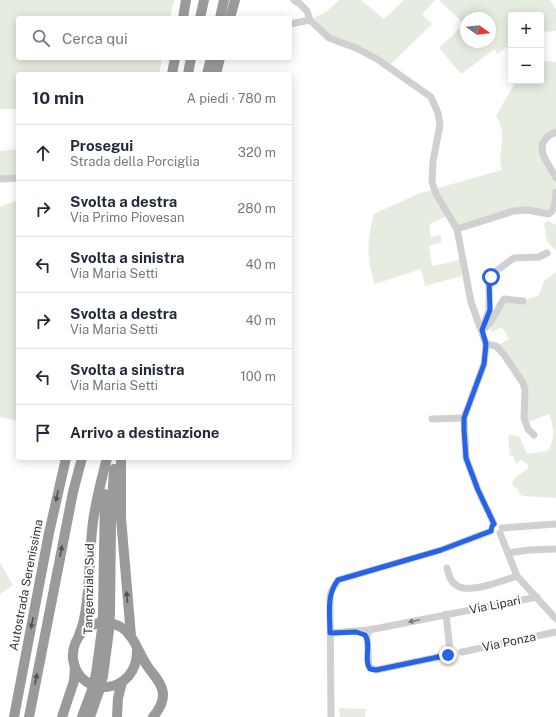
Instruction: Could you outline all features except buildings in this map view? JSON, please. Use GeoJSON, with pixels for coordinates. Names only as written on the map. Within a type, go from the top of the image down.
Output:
{"type":"FeatureCollection","features":[{"type":"Feature","properties":{"kind":"highway"},"geometry":{"type":"LineString","coordinates":[[183,16],[186,0]]}},
{"type":"Feature","properties":{"kind":"highway"},"geometry":{"type":"LineString","coordinates":[[200,16],[204,0]]}},
{"type":"Feature","properties":{"kind":"highway"},"geometry":{"type":"LineString","coordinates":[[220,16],[224,0]]}},
{"type":"Feature","properties":{"kind":"highway"},"geometry":{"type":"LineString","coordinates":[[231,16],[235,0]]}},
{"type":"Feature","properties":{"kind":"highway"},"geometry":{"type":"LineString","coordinates":[[172,72],[175,60]]}},
{"type":"Feature","properties":{"kind":"highway"},"geometry":{"type":"LineString","coordinates":[[188,72],[191,60]]}},
{"type":"Feature","properties":{"kind":"highway"},"geometry":{"type":"LineString","coordinates":[[208,72],[210,60]]}},
{"type":"Feature","properties":{"kind":"highway"},"geometry":{"type":"LineString","coordinates":[[216,72],[220,60]]}},
{"type":"Feature","properties":{"kind":"highway","name":"Autostrada Serenissima"},"geometry":{"type":"LineString","coordinates":[[14,717],[49,533],[66,460]]}},
{"type":"Feature","properties":{"kind":"highway"},"geometry":{"type":"LineString","coordinates":[[29,717],[67,520],[82,460]]}},
{"type":"Feature","properties":{"kind":"highway"},"geometry":{"type":"LineString","coordinates":[[62,717],[74,681],[75,667],[73,651],[85,615],[94,515],[107,460]]}},
{"type":"Feature","properties":{"kind":"highway","name":"Tangenziale Sud"},"geometry":{"type":"LineString","coordinates":[[90,717],[99,675],[106,630],[104,515],[107,460]]}},
{"type":"Feature","properties":{"kind":"highway","name":"Tangenziale Sud"},"geometry":{"type":"LineString","coordinates":[[106,613],[116,460]]}},
{"type":"Feature","properties":{"kind":"highway"},"geometry":{"type":"LineString","coordinates":[[121,460],[121,518],[131,636]]}},
{"type":"Feature","properties":{"kind":"highway"},"geometry":{"type":"LineString","coordinates":[[79,636],[93,625],[110,623],[125,630],[131,636],[162,690],[163,699],[158,712],[153,717]]}},
{"type":"Feature","properties":{"kind":"highway"},"geometry":{"type":"LineString","coordinates":[[116,717],[118,698],[126,679],[136,663],[137,648]]}},
{"type":"Feature","properties":{"kind":"highway"},"geometry":{"type":"LineString","coordinates":[[75,667],[79,674],[91,685],[107,688],[143,672],[157,679]]}},
{"type":"Feature","properties":{"kind":"highway","name":"Tangenziale Sud"},"geometry":{"type":"LineString","coordinates":[[82,717],[95,690]]}},
{"type":"Feature","properties":{"kind":"street"},"geometry":{"type":"LineString","coordinates":[[294,0],[307,11],[310,20],[329,38],[356,48],[377,59],[431,97],[438,113],[440,125],[432,161],[432,182],[436,194],[457,229],[470,302],[482,330],[486,344],[484,364],[464,418],[466,458],[478,490],[494,524]]}},
{"type":"Feature","properties":{"kind":"street"},"geometry":{"type":"LineString","coordinates":[[292,24],[310,20]]}},
{"type":"Feature","properties":{"kind":"street"},"geometry":{"type":"LineString","coordinates":[[556,132],[548,136],[542,144],[542,155],[556,178]]}},
{"type":"Feature","properties":{"kind":"street"},"geometry":{"type":"LineString","coordinates":[[0,179],[16,178]]}},
{"type":"Feature","properties":{"kind":"street"},"geometry":{"type":"LineString","coordinates":[[457,229],[514,211],[527,210],[549,214],[553,212],[555,207],[556,192]]}},
{"type":"Feature","properties":{"kind":"street"},"geometry":{"type":"LineString","coordinates":[[482,330],[490,310],[489,280],[492,274],[514,258],[540,256],[547,253]]}},
{"type":"Feature","properties":{"kind":"street"},"geometry":{"type":"LineString","coordinates":[[482,330],[491,323],[496,310],[504,299],[523,301]]}},
{"type":"Feature","properties":{"kind":"street"},"geometry":{"type":"LineString","coordinates":[[486,344],[496,346],[505,356],[523,383],[525,390],[524,418],[528,429],[534,435]]}},
{"type":"Feature","properties":{"kind":"street"},"geometry":{"type":"LineString","coordinates":[[432,418],[464,418]]}},
{"type":"Feature","properties":{"kind":"street"},"geometry":{"type":"LineString","coordinates":[[494,524],[499,524],[517,576],[556,619]]}},
{"type":"Feature","properties":{"kind":"street"},"geometry":{"type":"LineString","coordinates":[[491,531],[494,524]]}},
{"type":"Feature","properties":{"kind":"street"},"geometry":{"type":"LineString","coordinates":[[491,531],[495,535],[501,530],[556,524]]}},
{"type":"Feature","properties":{"kind":"street"},"geometry":{"type":"LineString","coordinates":[[331,717],[330,598],[334,586],[338,580],[441,550],[491,531]]}},
{"type":"Feature","properties":{"kind":"street"},"geometry":{"type":"LineString","coordinates":[[508,553],[529,550],[555,549]]}},
{"type":"Feature","properties":{"kind":"street"},"geometry":{"type":"LineString","coordinates":[[447,568],[451,580],[457,587],[471,589],[517,576]]}},
{"type":"Feature","properties":{"kind":"street","name":"Via Lipari"},"geometry":{"type":"LineString","coordinates":[[330,633],[369,630],[537,597]]}},
{"type":"Feature","properties":{"kind":"street"},"geometry":{"type":"LineString","coordinates":[[369,630],[367,638],[367,665],[373,670],[443,657],[448,655],[450,650],[449,614]]}},
{"type":"Feature","properties":{"kind":"street"},"geometry":{"type":"LineString","coordinates":[[356,632],[365,635],[367,638]]}},
{"type":"Feature","properties":{"kind":"street","name":"Via Ponza"},"geometry":{"type":"LineString","coordinates":[[462,652],[556,632]]}},
{"type":"Feature","properties":{"kind":"shaded area"},"geometry":{"type":"Polygon","coordinates":[[[0,0],[174,0],[170,16],[16,16],[16,60],[162,60],[159,72],[16,72],[16,109],[0,109],[0,0]]]}},
{"type":"Feature","properties":{"kind":"shaded area"},"geometry":{"type":"Polygon","coordinates":[[[339,0],[361,0],[384,19],[404,0],[435,0],[422,14],[432,24],[390,65],[333,38],[325,32],[314,18],[327,11],[339,0]]]}},
{"type":"Feature","properties":{"kind":"shaded area"},"geometry":{"type":"Polygon","coordinates":[[[439,0],[550,0],[556,10],[556,31],[544,32],[544,12],[508,12],[508,47],[497,54],[495,49],[461,74],[439,48],[460,28],[460,48],[496,48],[496,12],[460,12],[460,20],[439,0]]]}},
{"type":"Feature","properties":{"kind":"shaded area"},"geometry":{"type":"Polygon","coordinates":[[[544,61],[556,62],[556,132],[542,144],[556,178],[553,212],[527,210],[457,229],[449,215],[431,223],[429,228],[431,237],[441,235],[441,242],[429,246],[432,266],[460,260],[462,276],[425,286],[421,269],[375,284],[370,266],[368,249],[374,214],[420,193],[502,170],[500,156],[502,130],[496,116],[514,84],[544,84],[544,61]]]}},
{"type":"Feature","properties":{"kind":"shaded area"},"geometry":{"type":"Polygon","coordinates":[[[16,149],[16,178],[0,179],[0,151],[16,149]]]}},
{"type":"Feature","properties":{"kind":"shaded area"},"geometry":{"type":"Polygon","coordinates":[[[16,201],[16,421],[0,417],[0,207],[16,201]]]}},
{"type":"Feature","properties":{"kind":"shaded area"},"geometry":{"type":"Polygon","coordinates":[[[548,221],[556,225],[556,251],[547,241],[544,223],[548,221]]]}},
{"type":"Feature","properties":{"kind":"shaded area"},"geometry":{"type":"Polygon","coordinates":[[[556,272],[556,498],[523,496],[519,494],[519,491],[512,484],[516,477],[529,468],[527,464],[521,460],[516,464],[513,455],[510,456],[508,435],[519,436],[527,454],[548,451],[553,437],[552,424],[549,414],[526,423],[525,390],[496,346],[509,339],[502,327],[492,332],[489,325],[504,299],[523,301],[539,295],[544,281],[556,272]]]}},
{"type":"Feature","properties":{"kind":"shaded area"},"geometry":{"type":"Polygon","coordinates":[[[0,563],[13,585],[0,594],[0,563]]]}},
{"type":"Feature","properties":{"kind":"shaded area"},"geometry":{"type":"Polygon","coordinates":[[[339,708],[366,709],[365,717],[340,717],[339,708]]]}},
{"type":"Feature","properties":{"kind":"route"},"geometry":{"type":"LineString","coordinates":[[448,655],[376,670],[370,669],[367,665],[367,638],[365,635],[356,632],[330,633],[330,598],[331,592],[338,580],[441,550],[491,531],[494,524],[490,512],[478,490],[466,458],[464,418],[484,364],[486,344],[482,330],[490,310],[489,280],[491,277]]}}]}
